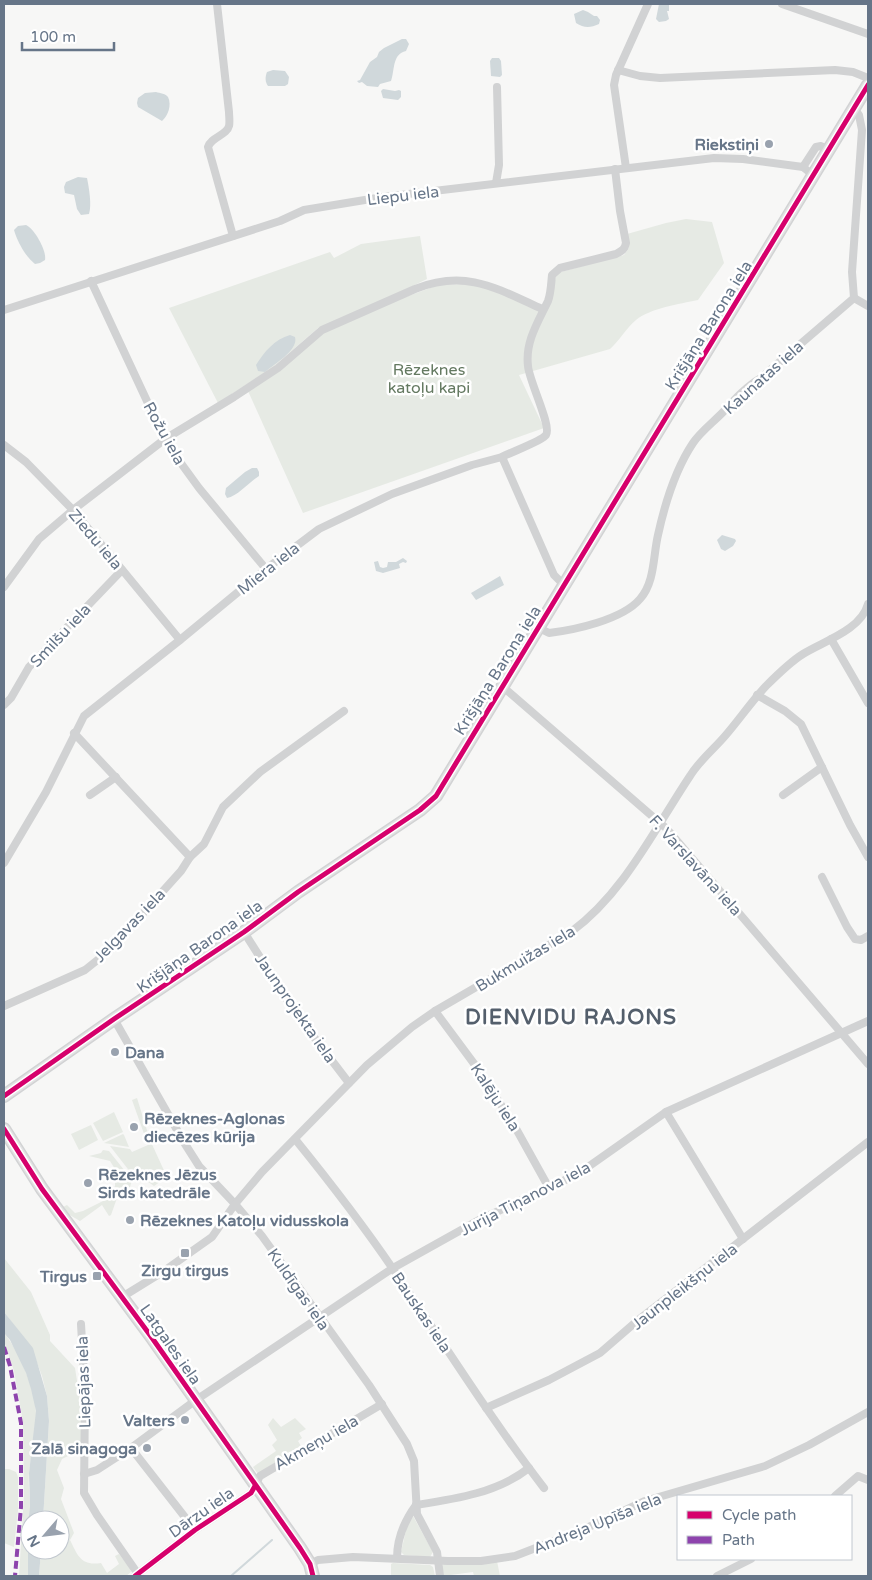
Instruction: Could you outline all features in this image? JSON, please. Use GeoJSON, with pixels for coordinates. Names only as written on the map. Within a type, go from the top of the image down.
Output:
{"type":"FeatureCollection","features":[{"type":"Feature","properties":{"kind":"main road","name":"Krišjāņa Barona iela"},"geometry":{"type":"LineString","coordinates":[[4,1096],[114,1019],[244,932],[298,892],[432,800],[449,776],[467,743],[539,628],[563,584],[868,85]]}},
{"type":"Feature","properties":{"kind":"main road","name":"Latgales iela"},"geometry":{"type":"LineString","coordinates":[[4,1129],[42,1189],[196,1400],[310,1564],[313,1576]]}},
{"type":"Feature","properties":{"kind":"street"},"geometry":{"type":"LineString","coordinates":[[217,4],[229,127],[211,141],[208,147],[233,236]]}},
{"type":"Feature","properties":{"kind":"street"},"geometry":{"type":"LineString","coordinates":[[626,168],[614,85],[618,70],[648,4]]}},
{"type":"Feature","properties":{"kind":"street"},"geometry":{"type":"LineString","coordinates":[[782,4],[868,34]]}},
{"type":"Feature","properties":{"kind":"street"},"geometry":{"type":"LineString","coordinates":[[618,70],[640,76],[660,78],[835,70],[854,72],[868,78]]}},
{"type":"Feature","properties":{"kind":"street"},"geometry":{"type":"LineString","coordinates":[[496,183],[499,165],[497,87]]}},
{"type":"Feature","properties":{"kind":"street"},"geometry":{"type":"LineString","coordinates":[[854,108],[859,115],[862,130],[852,272],[854,298],[868,306]]}},
{"type":"Feature","properties":{"kind":"street"},"geometry":{"type":"LineString","coordinates":[[814,176],[803,167],[816,147],[821,146],[829,150]]}},
{"type":"Feature","properties":{"kind":"street","name":"Liepu iela"},"geometry":{"type":"LineString","coordinates":[[4,310],[233,236],[311,208],[383,196],[714,158],[743,159],[803,167]]}},
{"type":"Feature","properties":{"kind":"street","name":"Miera iela"},"geometry":{"type":"LineString","coordinates":[[4,863],[46,792],[84,716],[266,569],[319,529],[392,494],[472,465],[502,457],[544,437],[548,430],[527,365],[530,337],[542,309],[547,303],[552,275],[557,270],[616,254],[621,252],[626,246],[615,169]]}},
{"type":"Feature","properties":{"kind":"street","name":"Rožu iela"},"geometry":{"type":"LineString","coordinates":[[91,281],[165,439],[199,488],[266,569]]}},
{"type":"Feature","properties":{"kind":"street"},"geometry":{"type":"LineString","coordinates":[[4,587],[38,539],[73,510],[165,439],[278,368],[322,330],[428,284],[459,281],[483,284],[542,309]]}},
{"type":"Feature","properties":{"kind":"street","name":"Kaunatas iela"},"geometry":{"type":"LineString","coordinates":[[539,628],[548,634],[591,624],[623,612],[637,602],[645,592],[651,577],[658,532],[672,484],[694,442],[748,386],[761,378],[854,298]]}},
{"type":"Feature","properties":{"kind":"street","name":"Ziedu iela"},"geometry":{"type":"LineString","coordinates":[[4,445],[26,462],[73,510],[180,640]]}},
{"type":"Feature","properties":{"kind":"street"},"geometry":{"type":"LineString","coordinates":[[502,457],[554,575],[563,584]]}},
{"type":"Feature","properties":{"kind":"street","name":"Smilšu iela"},"geometry":{"type":"LineString","coordinates":[[4,705],[11,698],[29,667],[122,570]]}},
{"type":"Feature","properties":{"kind":"street","name":"Bukmuižas iela"},"geometry":{"type":"LineString","coordinates":[[122,1297],[164,1271],[212,1237],[262,1172],[367,1065],[412,1027],[435,1011],[571,932],[588,920],[630,869],[691,773],[757,696],[802,654],[849,628],[868,609]]}},
{"type":"Feature","properties":{"kind":"street"},"geometry":{"type":"LineString","coordinates":[[831,639],[868,703]]}},
{"type":"Feature","properties":{"kind":"street","name":"F. Varslavāna iela"},"geometry":{"type":"LineString","coordinates":[[502,686],[661,823],[868,1064]]}},
{"type":"Feature","properties":{"kind":"street"},"geometry":{"type":"LineString","coordinates":[[757,696],[785,711],[801,724],[850,826],[868,857]]}},
{"type":"Feature","properties":{"kind":"street","name":"Jelgavas iela"},"geometry":{"type":"LineString","coordinates":[[4,1006],[85,970],[110,950],[181,871],[190,857],[204,844],[222,807],[260,772],[344,711]]}},
{"type":"Feature","properties":{"kind":"street"},"geometry":{"type":"LineString","coordinates":[[74,733],[190,857]]}},
{"type":"Feature","properties":{"kind":"street"},"geometry":{"type":"LineString","coordinates":[[783,795],[822,767]]}},
{"type":"Feature","properties":{"kind":"street"},"geometry":{"type":"LineString","coordinates":[[90,795],[116,777]]}},
{"type":"Feature","properties":{"kind":"street"},"geometry":{"type":"LineString","coordinates":[[822,878],[855,939],[861,940],[868,936]]}},
{"type":"Feature","properties":{"kind":"street","name":"Jaunprojekta iela"},"geometry":{"type":"LineString","coordinates":[[244,932],[294,1011],[350,1083]]}},
{"type":"Feature","properties":{"kind":"street","name":"Kalēju iela"},"geometry":{"type":"LineString","coordinates":[[435,1011],[478,1069],[514,1125],[549,1188]]}},
{"type":"Feature","properties":{"kind":"street","name":"Kuldīgas iela"},"geometry":{"type":"LineString","coordinates":[[114,1019],[199,1166],[236,1204],[262,1236],[382,1404],[412,1454],[416,1480],[417,1514],[437,1552],[440,1576]]}},
{"type":"Feature","properties":{"kind":"street","name":"Jurija Tiņanova iela"},"geometry":{"type":"LineString","coordinates":[[84,1474],[96,1470],[131,1448],[196,1400],[393,1268],[479,1220],[549,1188],[591,1166],[666,1112],[868,1021]]}},
{"type":"Feature","properties":{"kind":"street"},"geometry":{"type":"LineString","coordinates":[[666,1112],[743,1239]]}},
{"type":"Feature","properties":{"kind":"street","name":"Bauskas iela"},"geometry":{"type":"LineString","coordinates":[[295,1139],[326,1177],[393,1268],[486,1408],[544,1488]]}},
{"type":"Feature","properties":{"kind":"street","name":"Jaunpleikšņu iela"},"geometry":{"type":"LineString","coordinates":[[486,1408],[549,1380],[600,1353],[637,1321],[868,1142]]}},
{"type":"Feature","properties":{"kind":"street","name":"Liepājas iela"},"geometry":{"type":"LineString","coordinates":[[81,1324],[85,1394],[84,1493],[137,1575]]}},
{"type":"Feature","properties":{"kind":"street","name":"Akmeņu iela"},"geometry":{"type":"LineString","coordinates":[[255,1486],[260,1476],[382,1404]]}},
{"type":"Feature","properties":{"kind":"street","name":"Andreja Upīša iela"},"geometry":{"type":"LineString","coordinates":[[310,1564],[318,1560],[353,1557],[438,1561],[481,1560],[525,1553],[645,1501],[765,1466],[809,1445],[868,1412]]}},
{"type":"Feature","properties":{"kind":"street"},"geometry":{"type":"LineString","coordinates":[[131,1448],[195,1530]]}},
{"type":"Feature","properties":{"kind":"street"},"geometry":{"type":"LineString","coordinates":[[396,1558],[401,1533],[408,1516],[416,1505],[477,1493],[516,1477],[529,1468]]}},
{"type":"Feature","properties":{"kind":"street"},"geometry":{"type":"LineString","coordinates":[[836,1495],[858,1476],[868,1480]]}},
{"type":"Feature","properties":{"kind":"street","name":"Dārzu iela"},"geometry":{"type":"LineString","coordinates":[[137,1575],[195,1530],[250,1493],[255,1486]]}},
{"type":"Feature","properties":{"kind":"street"},"geometry":{"type":"LineString","coordinates":[[717,1576],[749,1560]]}},
{"type":"Feature","properties":{"kind":"green space","name":"Rēzeknes katoļu kapi"},"geometry":{"type":"Polygon","coordinates":[[[686,219],[712,222],[724,263],[698,300],[649,312],[633,323],[610,349],[519,375],[544,428],[303,513],[248,391],[311,339],[387,304],[438,285],[468,284],[486,286],[532,306],[548,307],[557,273],[624,255],[629,248],[627,234],[686,219]]]}},
{"type":"Feature","properties":{"kind":"green space"},"geometry":{"type":"Polygon","coordinates":[[[420,236],[427,279],[318,328],[273,367],[218,403],[169,308],[330,252],[334,258],[361,244],[420,236]]]}},
{"type":"Feature","properties":{"kind":"green space"},"geometry":{"type":"Polygon","coordinates":[[[137,1098],[150,1140],[167,1177],[154,1186],[147,1181],[138,1182],[110,1146],[130,1149],[132,1152],[148,1145],[132,1100],[137,1098]]]}},
{"type":"Feature","properties":{"kind":"green space"},"geometry":{"type":"Polygon","coordinates":[[[114,1112],[123,1132],[103,1141],[93,1123],[114,1112]]]}},
{"type":"Feature","properties":{"kind":"green space"},"geometry":{"type":"Polygon","coordinates":[[[91,1125],[98,1140],[79,1150],[71,1134],[91,1125]]]}},
{"type":"Feature","properties":{"kind":"green space"},"geometry":{"type":"Polygon","coordinates":[[[123,1134],[129,1147],[104,1143],[123,1134]]]}},
{"type":"Feature","properties":{"kind":"green space"},"geometry":{"type":"Polygon","coordinates":[[[103,1150],[109,1151],[132,1180],[130,1187],[117,1198],[111,1215],[109,1216],[102,1205],[80,1221],[68,1214],[63,1207],[67,1205],[75,1213],[83,1211],[107,1199],[115,1186],[115,1169],[110,1161],[89,1156],[101,1153],[103,1150]]]}},
{"type":"Feature","properties":{"kind":"green space"},"geometry":{"type":"Polygon","coordinates":[[[4,1258],[31,1292],[50,1335],[50,1341],[75,1368],[80,1400],[82,1449],[62,1459],[57,1470],[64,1488],[61,1499],[65,1510],[44,1510],[49,1421],[47,1396],[31,1347],[4,1312],[4,1258]]]}},
{"type":"Feature","properties":{"kind":"green space"},"geometry":{"type":"Polygon","coordinates":[[[4,1333],[15,1349],[30,1382],[35,1404],[35,1428],[29,1477],[30,1510],[23,1510],[23,1422],[14,1371],[4,1341],[4,1333]]]}},
{"type":"Feature","properties":{"kind":"green space"},"geometry":{"type":"Polygon","coordinates":[[[273,1418],[281,1427],[295,1418],[306,1429],[299,1433],[302,1438],[298,1441],[301,1446],[258,1474],[253,1467],[276,1451],[272,1445],[277,1440],[268,1425],[273,1418]]]}},
{"type":"Feature","properties":{"kind":"green space"},"geometry":{"type":"Polygon","coordinates":[[[4,1469],[16,1472],[18,1477],[18,1511],[14,1547],[4,1543],[4,1469]]]}},
{"type":"Feature","properties":{"kind":"green space"},"geometry":{"type":"Polygon","coordinates":[[[413,1516],[433,1552],[430,1557],[404,1555],[401,1552],[407,1526],[413,1516]]]}},
{"type":"Feature","properties":{"kind":"green space"},"geometry":{"type":"Polygon","coordinates":[[[70,1523],[74,1533],[70,1540],[70,1523]]]}},
{"type":"Feature","properties":{"kind":"green space"},"geometry":{"type":"Polygon","coordinates":[[[70,1540],[81,1559],[94,1564],[101,1563],[107,1573],[119,1564],[115,1556],[119,1554],[131,1572],[126,1576],[39,1576],[40,1560],[70,1560],[70,1540]]]}},
{"type":"Feature","properties":{"kind":"green space"},"geometry":{"type":"Polygon","coordinates":[[[20,1560],[28,1560],[28,1576],[19,1576],[20,1560]]]}},
{"type":"Feature","properties":{"kind":"green space"},"geometry":{"type":"Polygon","coordinates":[[[497,1561],[500,1576],[474,1576],[473,1572],[443,1576],[441,1567],[444,1564],[497,1561]]]}},
{"type":"Feature","properties":{"kind":"green space"},"geometry":{"type":"Polygon","coordinates":[[[391,1564],[430,1565],[433,1567],[435,1576],[391,1576],[391,1564]]]}},
{"type":"Feature","properties":{"kind":"shaded area"},"geometry":{"type":"Polygon","coordinates":[[[659,4],[669,4],[669,11],[667,11],[669,19],[666,21],[659,22],[656,19],[659,4]]]}},
{"type":"Feature","properties":{"kind":"shaded area"},"geometry":{"type":"Polygon","coordinates":[[[583,10],[597,16],[600,20],[599,24],[587,27],[576,23],[574,14],[583,10]]]}},
{"type":"Feature","properties":{"kind":"shaded area"},"geometry":{"type":"Polygon","coordinates":[[[402,39],[406,39],[409,44],[406,51],[398,55],[396,59],[391,81],[380,84],[378,87],[367,86],[357,81],[360,80],[370,62],[377,57],[379,52],[402,39]]]}},
{"type":"Feature","properties":{"kind":"shaded area"},"geometry":{"type":"Polygon","coordinates":[[[492,58],[499,58],[501,61],[502,75],[500,77],[491,76],[490,61],[492,58]]]}},
{"type":"Feature","properties":{"kind":"shaded area"},"geometry":{"type":"Polygon","coordinates":[[[273,70],[285,71],[289,77],[288,84],[285,86],[268,86],[266,74],[273,70]]]}},
{"type":"Feature","properties":{"kind":"shaded area"},"geometry":{"type":"Polygon","coordinates":[[[383,89],[399,90],[401,91],[401,97],[398,100],[383,98],[381,91],[383,89]]]}},
{"type":"Feature","properties":{"kind":"shaded area"},"geometry":{"type":"Polygon","coordinates":[[[156,92],[166,95],[170,103],[169,110],[162,121],[138,107],[137,103],[138,98],[145,93],[156,92]]]}},
{"type":"Feature","properties":{"kind":"shaded area"},"geometry":{"type":"Polygon","coordinates":[[[78,177],[87,178],[90,201],[89,214],[81,215],[77,209],[74,195],[65,193],[64,187],[66,182],[78,177]]]}},
{"type":"Feature","properties":{"kind":"shaded area"},"geometry":{"type":"Polygon","coordinates":[[[26,225],[36,235],[44,251],[45,260],[40,263],[35,264],[28,257],[15,234],[14,230],[18,226],[26,225]]]}},
{"type":"Feature","properties":{"kind":"shaded area"},"geometry":{"type":"Polygon","coordinates":[[[290,335],[295,337],[295,342],[290,352],[265,372],[258,371],[256,365],[266,351],[279,340],[290,335]]]}},
{"type":"Feature","properties":{"kind":"shaded area"},"geometry":{"type":"Polygon","coordinates":[[[252,468],[257,468],[259,476],[235,495],[227,498],[225,494],[226,488],[252,468]]]}},
{"type":"Feature","properties":{"kind":"shaded area"},"geometry":{"type":"Polygon","coordinates":[[[722,535],[736,541],[733,546],[725,551],[721,549],[717,540],[722,535]]]}},
{"type":"Feature","properties":{"kind":"shaded area"},"geometry":{"type":"Polygon","coordinates":[[[403,558],[407,561],[406,563],[399,564],[400,568],[383,573],[376,571],[374,562],[378,561],[380,567],[383,568],[387,567],[388,562],[396,562],[403,558]]]}},
{"type":"Feature","properties":{"kind":"shaded area"},"geometry":{"type":"Polygon","coordinates":[[[500,576],[504,585],[476,600],[471,593],[500,576]]]}},
{"type":"Feature","properties":{"kind":"shaded area"},"geometry":{"type":"Polygon","coordinates":[[[4,1312],[33,1348],[47,1396],[49,1421],[44,1510],[30,1510],[29,1473],[36,1411],[26,1373],[10,1340],[4,1333],[4,1312]]]}},
{"type":"Feature","properties":{"kind":"shaded area"},"geometry":{"type":"Polygon","coordinates":[[[28,1560],[40,1560],[39,1576],[28,1576],[28,1560]]]}},
{"type":"Feature","properties":{"kind":"waterway"},"geometry":{"type":"LineString","coordinates":[[231,1576],[272,1540]]}},
{"type":"Feature","properties":{"kind":"marked path"},"geometry":{"type":"LineString","coordinates":[[4,1347],[10,1366],[21,1423],[21,1507],[15,1576]]}},
{"type":"Feature","properties":{"kind":"cycle path"},"geometry":{"type":"LineString","coordinates":[[4,1096],[114,1019],[244,932],[298,892],[420,810],[436,796],[868,85]]}},
{"type":"Feature","properties":{"kind":"cycle path"},"geometry":{"type":"LineString","coordinates":[[4,1129],[42,1189],[150,1335],[300,1548],[310,1564],[313,1576]]}},
{"type":"Feature","properties":{"kind":"cycle path"},"geometry":{"type":"LineString","coordinates":[[135,1576],[195,1530],[251,1493],[255,1486]]}},
{"type":"Feature","properties":{"kind":"place","name":"Riekstiņi"},"geometry":{"type":"Point","coordinates":[769,144]}},
{"type":"Feature","properties":{"kind":"place","name":"Dana"},"geometry":{"type":"Point","coordinates":[115,1052]}},
{"type":"Feature","properties":{"kind":"place","name":"Rēzeknes-Aglonas diecēzes kūrija"},"geometry":{"type":"Point","coordinates":[134,1127]}},
{"type":"Feature","properties":{"kind":"place","name":"Rēzeknes Jēzus Sirds katedrāle"},"geometry":{"type":"Point","coordinates":[88,1183]}},
{"type":"Feature","properties":{"kind":"place","name":"Rēzeknes Katoļu vidusskola"},"geometry":{"type":"Point","coordinates":[130,1220]}},
{"type":"Feature","properties":{"kind":"place","name":"Zirgu tirgus"},"geometry":{"type":"Point","coordinates":[185,1253]}},
{"type":"Feature","properties":{"kind":"place","name":"Tirgus"},"geometry":{"type":"Point","coordinates":[97,1276]}},
{"type":"Feature","properties":{"kind":"place","name":"Valters"},"geometry":{"type":"Point","coordinates":[185,1420]}},
{"type":"Feature","properties":{"kind":"place","name":"Zalā sinagoga"},"geometry":{"type":"Point","coordinates":[147,1448]}},
{"type":"Feature","properties":{"kind":"district","name":"DIENVIDU RAJONS"},"geometry":{"type":"Point","coordinates":[571,1017]}}]}
